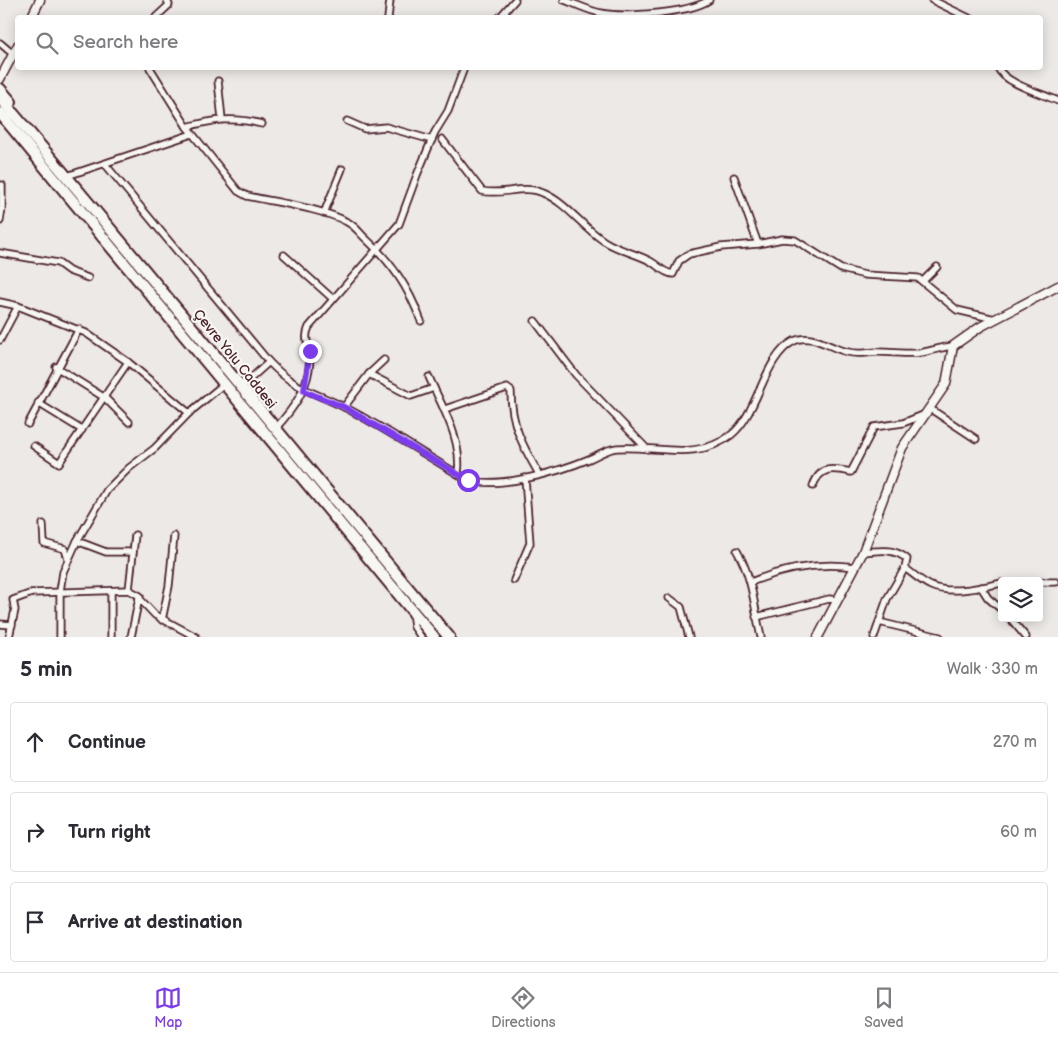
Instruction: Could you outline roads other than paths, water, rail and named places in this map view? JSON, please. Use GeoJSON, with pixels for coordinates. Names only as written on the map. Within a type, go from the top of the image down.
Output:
{"type":"FeatureCollection","features":[{"type":"Feature","properties":{"kind":"highway"},"geometry":{"type":"LineString","coordinates":[[0,89],[52,159]]}},
{"type":"Feature","properties":{"kind":"highway","name":"Çevre Yolu Caddesi"},"geometry":{"type":"LineString","coordinates":[[0,98],[67,176],[240,388],[449,637]]}},
{"type":"Feature","properties":{"kind":"highway","name":"Çevre Yolu Caddesi"},"geometry":{"type":"LineString","coordinates":[[0,113],[434,637]]}},
{"type":"Feature","properties":{"kind":"highway"},"geometry":{"type":"LineString","coordinates":[[0,121],[46,170]]}},
{"type":"Feature","properties":{"kind":"street"},"geometry":{"type":"LineString","coordinates":[[32,15],[40,0]]}},
{"type":"Feature","properties":{"kind":"street"},"geometry":{"type":"LineString","coordinates":[[158,15],[169,5],[167,0]]}},
{"type":"Feature","properties":{"kind":"street"},"geometry":{"type":"LineString","coordinates":[[388,15],[390,0]]}},
{"type":"Feature","properties":{"kind":"street"},"geometry":{"type":"LineString","coordinates":[[501,15],[515,0]]}},
{"type":"Feature","properties":{"kind":"street"},"geometry":{"type":"LineString","coordinates":[[564,0],[600,13],[636,15],[676,10],[709,0]]}},
{"type":"Feature","properties":{"kind":"street"},"geometry":{"type":"LineString","coordinates":[[932,0],[963,15]]}},
{"type":"Feature","properties":{"kind":"street"},"geometry":{"type":"LineString","coordinates":[[0,43],[13,54]]}},
{"type":"Feature","properties":{"kind":"street"},"geometry":{"type":"LineString","coordinates":[[0,79],[15,50]]}},
{"type":"Feature","properties":{"kind":"street"},"geometry":{"type":"LineString","coordinates":[[151,70],[192,134],[241,193],[324,213],[347,222],[377,249],[398,273],[411,293],[421,321]]}},
{"type":"Feature","properties":{"kind":"street"},"geometry":{"type":"LineString","coordinates":[[274,429],[304,391],[310,356],[306,339],[307,332],[333,299],[400,224],[432,140],[448,111],[463,70]]}},
{"type":"Feature","properties":{"kind":"street"},"geometry":{"type":"LineString","coordinates":[[1000,70],[1008,79],[1058,101]]}},
{"type":"Feature","properties":{"kind":"street"},"geometry":{"type":"LineString","coordinates":[[218,81],[222,119]]}},
{"type":"Feature","properties":{"kind":"street"},"geometry":{"type":"LineString","coordinates":[[187,127],[222,119],[262,124]]}},
{"type":"Feature","properties":{"kind":"street"},"geometry":{"type":"LineString","coordinates":[[347,121],[365,129],[386,127],[432,140]]}},
{"type":"Feature","properties":{"kind":"street"},"geometry":{"type":"LineString","coordinates":[[67,176],[192,134]]}},
{"type":"Feature","properties":{"kind":"street"},"geometry":{"type":"LineString","coordinates":[[442,139],[482,191],[491,193],[531,190],[544,193],[559,202],[586,228],[603,240],[621,251],[650,260],[666,274],[672,274],[679,261],[689,254],[721,247],[758,244],[782,239],[795,240],[841,269],[865,275],[905,276],[923,281],[940,298],[957,310],[995,319]]}},
{"type":"Feature","properties":{"kind":"street"},"geometry":{"type":"LineString","coordinates":[[105,164],[269,362],[286,379],[304,391],[344,407],[458,474],[481,483],[498,484],[524,478],[573,464],[614,448],[675,452],[711,446],[733,434],[759,394],[772,365],[794,341],[808,338],[848,352],[858,353],[917,353],[953,346],[968,333],[1058,286]]}},
{"type":"Feature","properties":{"kind":"street"},"geometry":{"type":"LineString","coordinates":[[324,213],[342,169]]}},
{"type":"Feature","properties":{"kind":"street"},"geometry":{"type":"LineString","coordinates":[[734,176],[758,244]]}},
{"type":"Feature","properties":{"kind":"street"},"geometry":{"type":"LineString","coordinates":[[0,221],[2,185]]}},
{"type":"Feature","properties":{"kind":"street"},"geometry":{"type":"LineString","coordinates":[[0,253],[58,263],[69,271],[88,278]]}},
{"type":"Feature","properties":{"kind":"street"},"geometry":{"type":"LineString","coordinates":[[284,255],[333,299]]}},
{"type":"Feature","properties":{"kind":"street"},"geometry":{"type":"LineString","coordinates":[[923,281],[937,266]]}},
{"type":"Feature","properties":{"kind":"street"},"geometry":{"type":"LineString","coordinates":[[0,302],[18,306],[78,329],[128,362],[189,413]]}},
{"type":"Feature","properties":{"kind":"street"},"geometry":{"type":"LineString","coordinates":[[0,340],[18,306]]}},
{"type":"Feature","properties":{"kind":"street"},"geometry":{"type":"LineString","coordinates":[[534,321],[576,375],[647,449]]}},
{"type":"Feature","properties":{"kind":"street"},"geometry":{"type":"LineString","coordinates":[[28,424],[56,367],[78,329]]}},
{"type":"Feature","properties":{"kind":"street"},"geometry":{"type":"LineString","coordinates":[[818,637],[863,552],[902,448],[946,384],[953,346]]}},
{"type":"Feature","properties":{"kind":"street"},"geometry":{"type":"LineString","coordinates":[[344,407],[369,374],[384,360]]}},
{"type":"Feature","properties":{"kind":"street"},"geometry":{"type":"LineString","coordinates":[[34,446],[59,463],[128,362]]}},
{"type":"Feature","properties":{"kind":"street"},"geometry":{"type":"LineString","coordinates":[[240,388],[269,362]]}},
{"type":"Feature","properties":{"kind":"street"},"geometry":{"type":"LineString","coordinates":[[56,367],[105,398],[129,422]]}},
{"type":"Feature","properties":{"kind":"street"},"geometry":{"type":"LineString","coordinates":[[369,374],[411,396],[434,388]]}},
{"type":"Feature","properties":{"kind":"street"},"geometry":{"type":"LineString","coordinates":[[429,378],[445,409],[456,445],[458,474]]}},
{"type":"Feature","properties":{"kind":"street"},"geometry":{"type":"LineString","coordinates":[[60,637],[62,572],[99,503],[115,481],[155,448],[189,413],[224,384]]}},
{"type":"Feature","properties":{"kind":"street"},"geometry":{"type":"LineString","coordinates":[[445,409],[508,388],[511,390],[511,414],[539,474]]}},
{"type":"Feature","properties":{"kind":"street"},"geometry":{"type":"LineString","coordinates":[[38,403],[82,430]]}},
{"type":"Feature","properties":{"kind":"street"},"geometry":{"type":"LineString","coordinates":[[929,408],[976,439]]}},
{"type":"Feature","properties":{"kind":"street"},"geometry":{"type":"LineString","coordinates":[[813,486],[816,476],[824,470],[833,468],[851,472],[874,427],[902,423],[923,416]]}},
{"type":"Feature","properties":{"kind":"street"},"geometry":{"type":"LineString","coordinates":[[514,580],[530,544],[524,478]]}},
{"type":"Feature","properties":{"kind":"street"},"geometry":{"type":"LineString","coordinates":[[43,524],[44,543],[65,549],[68,559]]}},
{"type":"Feature","properties":{"kind":"street"},"geometry":{"type":"LineString","coordinates":[[129,590],[135,535]]}},
{"type":"Feature","properties":{"kind":"street"},"geometry":{"type":"LineString","coordinates":[[162,620],[169,586],[174,536]]}},
{"type":"Feature","properties":{"kind":"street"},"geometry":{"type":"LineString","coordinates":[[77,541],[106,552],[133,552]]}},
{"type":"Feature","properties":{"kind":"street"},"geometry":{"type":"LineString","coordinates":[[863,552],[892,550],[906,559],[905,568],[887,599],[874,637]]}},
{"type":"Feature","properties":{"kind":"street"},"geometry":{"type":"LineString","coordinates":[[737,552],[746,567],[751,582],[761,637]]}},
{"type":"Feature","properties":{"kind":"street"},"geometry":{"type":"LineString","coordinates":[[751,582],[777,572],[826,564],[855,567]]}},
{"type":"Feature","properties":{"kind":"street"},"geometry":{"type":"LineString","coordinates":[[905,568],[932,586],[944,589],[982,587],[998,583]]}},
{"type":"Feature","properties":{"kind":"street"},"geometry":{"type":"LineString","coordinates":[[1043,582],[1056,582]]}},
{"type":"Feature","properties":{"kind":"street"},"geometry":{"type":"LineString","coordinates":[[982,587],[988,598],[998,607]]}},
{"type":"Feature","properties":{"kind":"street"},"geometry":{"type":"LineString","coordinates":[[10,637],[15,610],[13,600],[32,593],[129,590],[140,596],[139,598],[162,620],[196,637]]}},
{"type":"Feature","properties":{"kind":"street"},"geometry":{"type":"LineString","coordinates":[[111,592],[111,637]]}},
{"type":"Feature","properties":{"kind":"street"},"geometry":{"type":"LineString","coordinates":[[131,637],[139,598]]}},
{"type":"Feature","properties":{"kind":"street"},"geometry":{"type":"LineString","coordinates":[[669,598],[681,607],[689,637]]}},
{"type":"Feature","properties":{"kind":"street"},"geometry":{"type":"LineString","coordinates":[[756,617],[828,599],[838,600]]}},
{"type":"Feature","properties":{"kind":"street"},"geometry":{"type":"LineString","coordinates":[[411,609],[414,627],[421,637]]}},
{"type":"Feature","properties":{"kind":"street"},"geometry":{"type":"LineString","coordinates":[[879,622],[940,637]]}},
{"type":"Feature","properties":{"kind":"street"},"geometry":{"type":"LineString","coordinates":[[1013,622],[1026,637]]}},
{"type":"Feature","properties":{"kind":"street"},"geometry":{"type":"LineString","coordinates":[[0,624],[12,626]]}}]}
